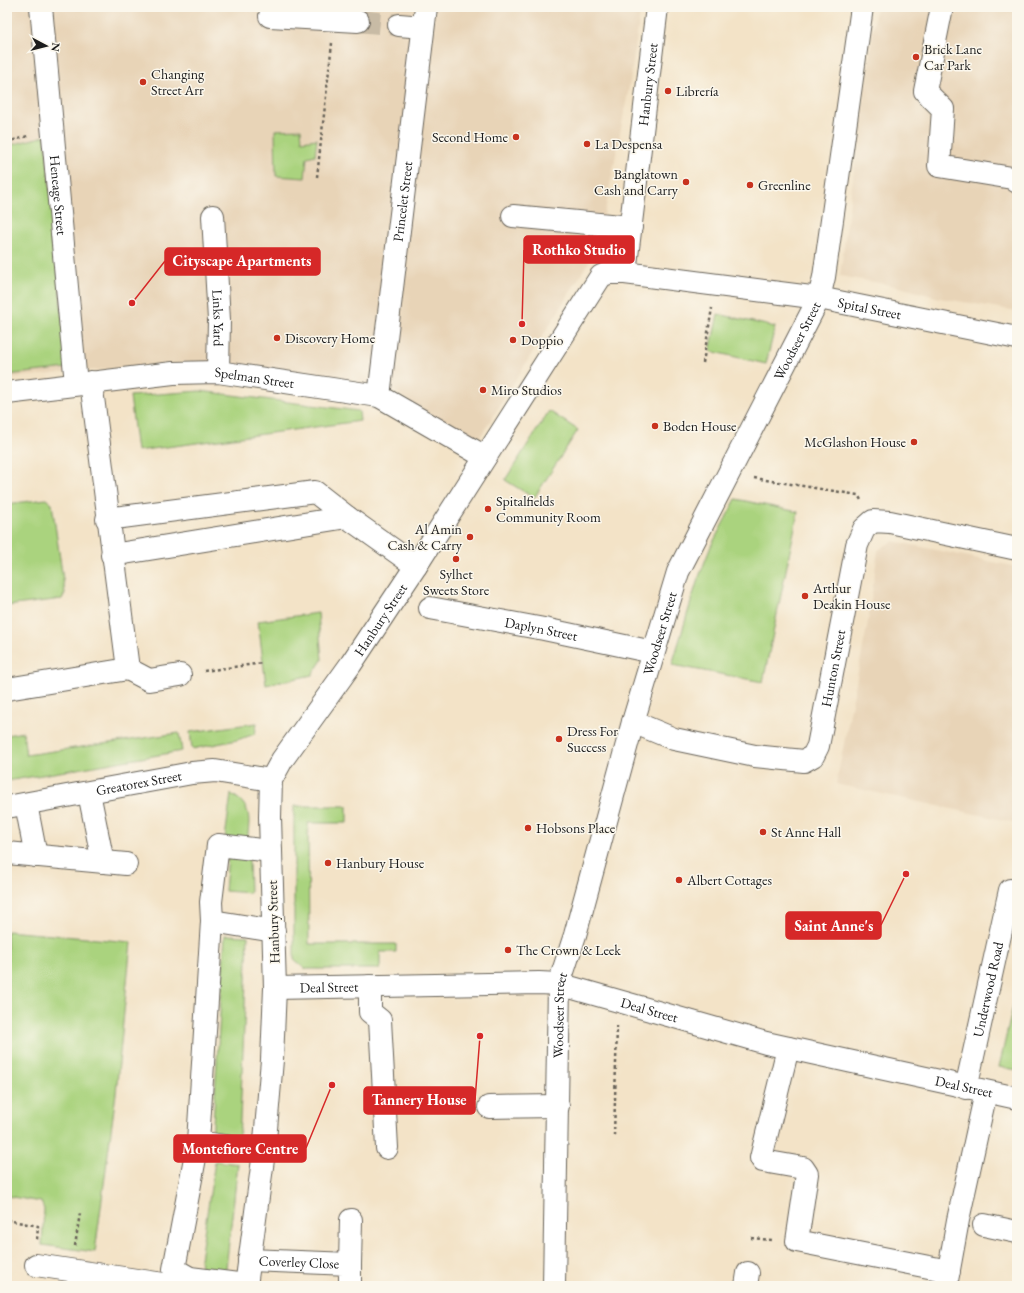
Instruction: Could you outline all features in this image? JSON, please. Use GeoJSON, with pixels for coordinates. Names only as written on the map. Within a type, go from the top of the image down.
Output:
{"type":"FeatureCollection","features":[{"type":"Feature","properties":{"kind":"street","name":"Heneage Street"},"geometry":{"type":"LineString","coordinates":[[41,7],[83,383],[107,519],[128,669]]}},
{"type":"Feature","properties":{"kind":"street","name":"Hanbury Street"},"geometry":{"type":"LineString","coordinates":[[246,1286],[264,1152],[272,1060],[276,988],[270,817],[271,780],[282,760],[351,664],[416,566],[601,276],[609,273],[625,273],[657,7]]}},
{"type":"Feature","properties":{"kind":"street","name":"Woodseer Street"},"geometry":{"type":"LineString","coordinates":[[554,1286],[559,984],[575,935],[653,652],[678,572],[728,472],[819,298],[824,277],[862,7]]}},
{"type":"Feature","properties":{"kind":"street"},"geometry":{"type":"LineString","coordinates":[[942,7],[925,91],[943,110],[939,166],[1012,178],[1017,182]]}},
{"type":"Feature","properties":{"kind":"street"},"geometry":{"type":"LineString","coordinates":[[270,16],[358,21]]}},
{"type":"Feature","properties":{"kind":"street"},"geometry":{"type":"LineString","coordinates":[[399,25],[425,17]]}},
{"type":"Feature","properties":{"kind":"street","name":"Princelet Street"},"geometry":{"type":"LineString","coordinates":[[379,396],[425,17]]}},
{"type":"Feature","properties":{"kind":"street","name":"Links Yard"},"geometry":{"type":"LineString","coordinates":[[213,216],[219,320],[218,372]]}},
{"type":"Feature","properties":{"kind":"street"},"geometry":{"type":"LineString","coordinates":[[513,216],[631,227]]}},
{"type":"Feature","properties":{"kind":"street","name":"Spital Street"},"geometry":{"type":"LineString","coordinates":[[625,273],[819,298],[1017,338]]}},
{"type":"Feature","properties":{"kind":"street","name":"Spelman Street"},"geometry":{"type":"LineString","coordinates":[[7,393],[173,373],[218,372],[379,396],[485,457]]}},
{"type":"Feature","properties":{"kind":"street"},"geometry":{"type":"LineString","coordinates":[[107,519],[315,492],[347,517],[416,566]]}},
{"type":"Feature","properties":{"kind":"street"},"geometry":{"type":"LineString","coordinates":[[112,555],[347,517]]}},
{"type":"Feature","properties":{"kind":"street"},"geometry":{"type":"LineString","coordinates":[[873,522],[890,522],[1017,549]]}},
{"type":"Feature","properties":{"kind":"street","name":"Hunton Street"},"geometry":{"type":"LineString","coordinates":[[633,722],[674,739],[755,756],[804,762],[813,756],[818,746],[858,545],[864,529],[873,522]]}},
{"type":"Feature","properties":{"kind":"street","name":"Daplyn Street"},"geometry":{"type":"LineString","coordinates":[[430,608],[544,629],[653,652]]}},
{"type":"Feature","properties":{"kind":"street"},"geometry":{"type":"LineString","coordinates":[[7,689],[128,669],[149,680],[180,675]]}},
{"type":"Feature","properties":{"kind":"street","name":"Greatorex Street"},"geometry":{"type":"LineString","coordinates":[[16,806],[192,773],[215,771],[271,780]]}},
{"type":"Feature","properties":{"kind":"street"},"geometry":{"type":"LineString","coordinates":[[90,793],[102,862]]}},
{"type":"Feature","properties":{"kind":"street"},"geometry":{"type":"LineString","coordinates":[[16,806],[36,856]]}},
{"type":"Feature","properties":{"kind":"street"},"geometry":{"type":"LineString","coordinates":[[246,1286],[190,1278],[174,1269],[198,1142],[212,921],[211,902],[218,845],[271,851]]}},
{"type":"Feature","properties":{"kind":"street"},"geometry":{"type":"LineString","coordinates":[[7,854],[126,864]]}},
{"type":"Feature","properties":{"kind":"street","name":"Underwood Road"},"geometry":{"type":"LineString","coordinates":[[947,1278],[976,1090],[1010,890]]}},
{"type":"Feature","properties":{"kind":"street"},"geometry":{"type":"LineString","coordinates":[[212,921],[274,931]]}},
{"type":"Feature","properties":{"kind":"street","name":"Deal Street"},"geometry":{"type":"LineString","coordinates":[[276,988],[539,983],[559,984],[788,1048],[1017,1098]]}},
{"type":"Feature","properties":{"kind":"street"},"geometry":{"type":"LineString","coordinates":[[370,986],[370,1012],[380,1020],[387,1148]]}},
{"type":"Feature","properties":{"kind":"street"},"geometry":{"type":"LineString","coordinates":[[788,1048],[761,1158],[763,1161],[804,1168],[807,1174],[797,1242],[947,1278]]}},
{"type":"Feature","properties":{"kind":"street"},"geometry":{"type":"LineString","coordinates":[[489,1107],[558,1106]]}},
{"type":"Feature","properties":{"kind":"street"},"geometry":{"type":"LineString","coordinates":[[198,1142],[264,1152]]}},
{"type":"Feature","properties":{"kind":"street"},"geometry":{"type":"LineString","coordinates":[[350,1264],[351,1220]]}},
{"type":"Feature","properties":{"kind":"street"},"geometry":{"type":"LineString","coordinates":[[984,1225],[1017,1232]]}},
{"type":"Feature","properties":{"kind":"street","name":"Coverley Close"},"geometry":{"type":"LineString","coordinates":[[249,1260],[350,1264],[350,1286]]}},
{"type":"Feature","properties":{"kind":"street"},"geometry":{"type":"LineString","coordinates":[[36,1265],[177,1286],[190,1278]]}},
{"type":"Feature","properties":{"kind":"path"},"geometry":{"type":"LineString","coordinates":[[317,177],[335,19]]}},
{"type":"Feature","properties":{"kind":"path"},"geometry":{"type":"LineString","coordinates":[[703,363],[716,285]]}},
{"type":"Feature","properties":{"kind":"path"},"geometry":{"type":"LineString","coordinates":[[728,472],[738,476],[858,495],[873,522]]}},
{"type":"Feature","properties":{"kind":"path"},"geometry":{"type":"LineString","coordinates":[[180,675],[263,663]]}},
{"type":"Feature","properties":{"kind":"path"},"geometry":{"type":"LineString","coordinates":[[614,1136],[618,1000]]}},
{"type":"Feature","properties":{"kind":"path"},"geometry":{"type":"LineString","coordinates":[[71,1270],[80,1213]]}},
{"type":"Feature","properties":{"kind":"path"},"geometry":{"type":"LineString","coordinates":[[7,1220],[38,1226],[36,1265]]}},
{"type":"Feature","properties":{"kind":"shaded area"},"geometry":{"type":"Polygon","coordinates":[[[7,7],[641,7],[630,82],[598,247],[476,444],[388,387],[187,362],[7,378],[7,7]]]}},
{"type":"Feature","properties":{"kind":"shaded area"},"geometry":{"type":"Polygon","coordinates":[[[876,7],[1017,7],[1017,311],[940,298],[896,286],[840,276],[876,7]]]}},
{"type":"Feature","properties":{"kind":"shaded area"},"geometry":{"type":"Polygon","coordinates":[[[893,541],[1017,567],[1017,823],[836,784],[868,622],[878,550],[893,541]]]}},
{"type":"Feature","properties":{"kind":"green space"},"geometry":{"type":"Polygon","coordinates":[[[301,129],[302,141],[317,139],[315,155],[307,157],[305,178],[276,176],[275,130],[301,129]]]}},
{"type":"Feature","properties":{"kind":"green space"},"geometry":{"type":"Polygon","coordinates":[[[45,136],[67,368],[7,375],[7,146],[45,136]]]}},
{"type":"Feature","properties":{"kind":"green space"},"geometry":{"type":"Polygon","coordinates":[[[718,314],[775,327],[766,364],[710,351],[718,314]]]}},
{"type":"Feature","properties":{"kind":"green space"},"geometry":{"type":"Polygon","coordinates":[[[200,391],[359,411],[360,421],[137,451],[130,396],[200,391]]]}},
{"type":"Feature","properties":{"kind":"green space"},"geometry":{"type":"Polygon","coordinates":[[[549,411],[578,430],[534,498],[505,480],[549,411]]]}},
{"type":"Feature","properties":{"kind":"green space"},"geometry":{"type":"Polygon","coordinates":[[[46,499],[52,504],[65,593],[62,599],[7,606],[7,504],[46,499]]]}},
{"type":"Feature","properties":{"kind":"green space"},"geometry":{"type":"Polygon","coordinates":[[[736,499],[798,512],[763,682],[672,665],[697,582],[711,546],[736,499]]]}},
{"type":"Feature","properties":{"kind":"green space"},"geometry":{"type":"Polygon","coordinates":[[[318,613],[322,660],[312,675],[266,685],[258,621],[318,613]]]}},
{"type":"Feature","properties":{"kind":"green space"},"geometry":{"type":"Polygon","coordinates":[[[257,723],[255,734],[237,740],[192,749],[190,732],[257,723]]]}},
{"type":"Feature","properties":{"kind":"green space"},"geometry":{"type":"Polygon","coordinates":[[[23,732],[26,755],[179,733],[182,751],[7,781],[7,735],[23,732]]]}},
{"type":"Feature","properties":{"kind":"green space"},"geometry":{"type":"Polygon","coordinates":[[[231,794],[247,809],[249,821],[247,843],[225,838],[231,794]]]}},
{"type":"Feature","properties":{"kind":"green space"},"geometry":{"type":"Polygon","coordinates":[[[294,806],[347,806],[347,823],[308,823],[309,944],[396,944],[396,952],[380,952],[380,969],[306,969],[294,959],[294,806]]]}},
{"type":"Feature","properties":{"kind":"green space"},"geometry":{"type":"Polygon","coordinates":[[[228,855],[249,859],[250,893],[225,891],[228,855]]]}},
{"type":"Feature","properties":{"kind":"green space"},"geometry":{"type":"Polygon","coordinates":[[[7,931],[131,942],[116,1093],[95,1252],[42,1245],[44,1209],[41,1202],[7,1196],[7,931]]]}},
{"type":"Feature","properties":{"kind":"green space"},"geometry":{"type":"Polygon","coordinates":[[[225,935],[248,936],[239,1142],[212,1140],[225,935]]]}},
{"type":"Feature","properties":{"kind":"green space"},"geometry":{"type":"Polygon","coordinates":[[[1017,989],[1017,1070],[999,1067],[1017,989]]]}},
{"type":"Feature","properties":{"kind":"green space"},"geometry":{"type":"Polygon","coordinates":[[[215,1161],[238,1164],[226,1268],[223,1273],[201,1268],[200,1259],[215,1161]]]}},
{"type":"Feature","properties":{"kind":"tunnel"},"geometry":{"type":"LineString","coordinates":[[358,21],[399,25]]}},
{"type":"Feature","properties":{"kind":"place","name":"Brick Lane Car Park"},"geometry":{"type":"Point","coordinates":[916,57]}},
{"type":"Feature","properties":{"kind":"place","name":"Changing Street Arr"},"geometry":{"type":"Point","coordinates":[143,82]}},
{"type":"Feature","properties":{"kind":"place","name":"Librería"},"geometry":{"type":"Point","coordinates":[668,91]}},
{"type":"Feature","properties":{"kind":"place","name":"Second Home"},"geometry":{"type":"Point","coordinates":[516,137]}},
{"type":"Feature","properties":{"kind":"place","name":"La Despensa"},"geometry":{"type":"Point","coordinates":[587,144]}},
{"type":"Feature","properties":{"kind":"place","name":"Banglatown Cash and Carry"},"geometry":{"type":"Point","coordinates":[686,182]}},
{"type":"Feature","properties":{"kind":"place","name":"Greenline"},"geometry":{"type":"Point","coordinates":[750,185]}},
{"type":"Feature","properties":{"kind":"place","name":"Cityscape Apartments"},"geometry":{"type":"Point","coordinates":[132,303]}},
{"type":"Feature","properties":{"kind":"place","name":"Rothko Studio"},"geometry":{"type":"Point","coordinates":[522,324]}},
{"type":"Feature","properties":{"kind":"place","name":"Discovery Home"},"geometry":{"type":"Point","coordinates":[277,338]}},
{"type":"Feature","properties":{"kind":"place","name":"Doppio"},"geometry":{"type":"Point","coordinates":[513,340]}},
{"type":"Feature","properties":{"kind":"place","name":"Miro Studios"},"geometry":{"type":"Point","coordinates":[483,390]}},
{"type":"Feature","properties":{"kind":"place","name":"Boden House"},"geometry":{"type":"Point","coordinates":[655,426]}},
{"type":"Feature","properties":{"kind":"place","name":"McGlashon House"},"geometry":{"type":"Point","coordinates":[914,442]}},
{"type":"Feature","properties":{"kind":"place","name":"Spitalfields Community Room"},"geometry":{"type":"Point","coordinates":[488,509]}},
{"type":"Feature","properties":{"kind":"place","name":"Al Amin Cash & Carry"},"geometry":{"type":"Point","coordinates":[470,537]}},
{"type":"Feature","properties":{"kind":"place","name":"Sylhet Sweets Store"},"geometry":{"type":"Point","coordinates":[456,559]}},
{"type":"Feature","properties":{"kind":"place","name":"Arthur Deakin House"},"geometry":{"type":"Point","coordinates":[805,596]}},
{"type":"Feature","properties":{"kind":"place","name":"Dress For Success"},"geometry":{"type":"Point","coordinates":[559,739]}},
{"type":"Feature","properties":{"kind":"place","name":"Hobsons Place"},"geometry":{"type":"Point","coordinates":[528,828]}},
{"type":"Feature","properties":{"kind":"place","name":"St Anne Hall"},"geometry":{"type":"Point","coordinates":[763,832]}},
{"type":"Feature","properties":{"kind":"place","name":"Hanbury House"},"geometry":{"type":"Point","coordinates":[328,863]}},
{"type":"Feature","properties":{"kind":"place","name":"Saint Anne's"},"geometry":{"type":"Point","coordinates":[906,874]}},
{"type":"Feature","properties":{"kind":"place","name":"Albert Cottages"},"geometry":{"type":"Point","coordinates":[679,880]}},
{"type":"Feature","properties":{"kind":"place","name":"The Crown & Leek"},"geometry":{"type":"Point","coordinates":[508,950]}},
{"type":"Feature","properties":{"kind":"place","name":"Tannery House"},"geometry":{"type":"Point","coordinates":[480,1036]}},
{"type":"Feature","properties":{"kind":"place","name":"Montefiore Centre"},"geometry":{"type":"Point","coordinates":[332,1085]}}]}
